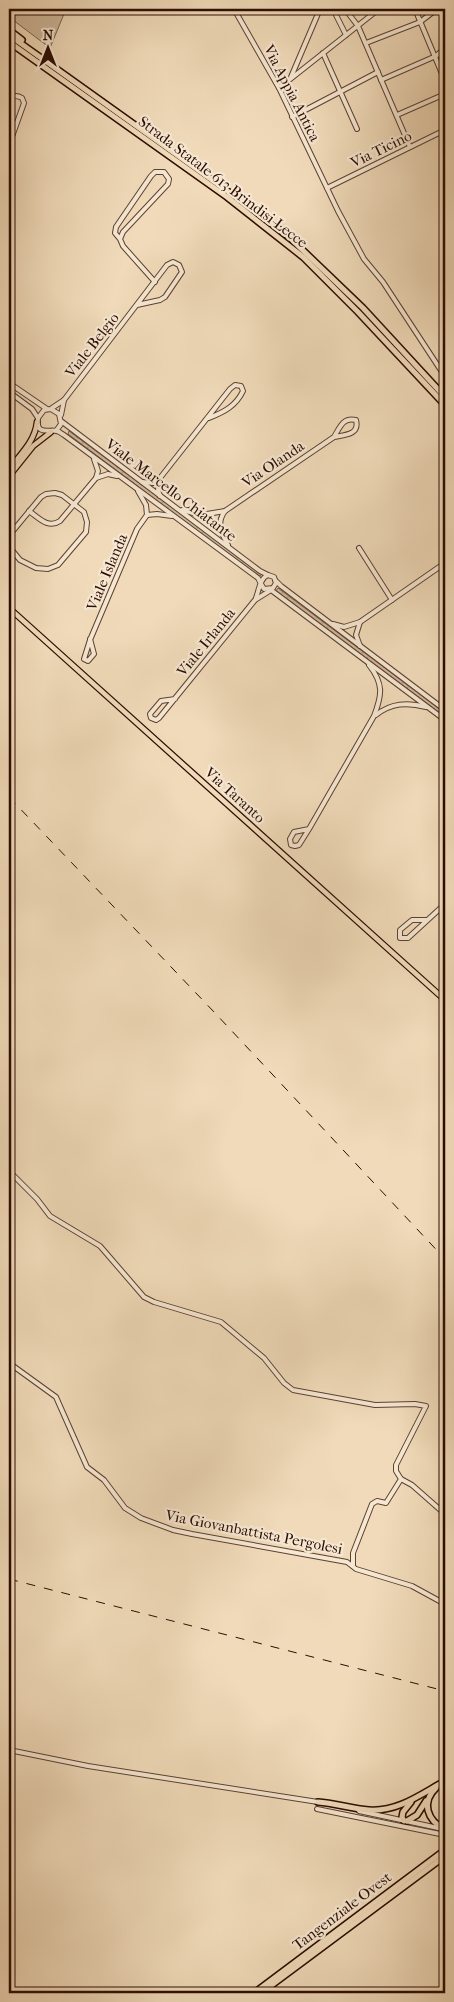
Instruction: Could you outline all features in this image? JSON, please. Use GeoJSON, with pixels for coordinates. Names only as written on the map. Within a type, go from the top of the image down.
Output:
{"type":"FeatureCollection","features":[{"type":"Feature","properties":{"kind":"highway"},"geometry":{"type":"LineString","coordinates":[[9,30],[33,48],[34,53]]}},
{"type":"Feature","properties":{"kind":"highway","name":"Strada Statale 613 Brindisi-Lecce"},"geometry":{"type":"LineString","coordinates":[[9,35],[234,195],[288,237],[363,308],[445,397]]}},
{"type":"Feature","properties":{"kind":"highway","name":"Strada Statale 613 Brindisi-Lecce"},"geometry":{"type":"LineString","coordinates":[[9,42],[228,197],[303,257],[358,312],[445,405]]}},
{"type":"Feature","properties":{"kind":"highway"},"geometry":{"type":"LineString","coordinates":[[413,1800],[402,1812],[402,1817],[406,1821],[417,1816],[429,1797],[444,1781]]}},
{"type":"Feature","properties":{"kind":"highway"},"geometry":{"type":"LineString","coordinates":[[318,1806],[376,1810],[396,1807],[413,1800],[444,1781]]}},
{"type":"Feature","properties":{"kind":"highway"},"geometry":{"type":"LineString","coordinates":[[429,1797],[427,1806],[430,1816],[436,1824],[445,1829]]}},
{"type":"Feature","properties":{"kind":"highway","name":"Tangenziale Ovest"},"geometry":{"type":"LineString","coordinates":[[367,1911],[445,1850]]}},
{"type":"Feature","properties":{"kind":"highway","name":"Tangenziale Ovest"},"geometry":{"type":"LineString","coordinates":[[254,1993],[445,1856]]}},
{"type":"Feature","properties":{"kind":"highway","name":"Tangenziale Ovest"},"geometry":{"type":"LineString","coordinates":[[261,1993],[348,1925]]}},
{"type":"Feature","properties":{"kind":"main road"},"geometry":{"type":"LineString","coordinates":[[9,473],[36,432],[37,420]]}},
{"type":"Feature","properties":{"kind":"main road"},"geometry":{"type":"LineString","coordinates":[[9,473],[33,446],[54,432]]}},
{"type":"Feature","properties":{"kind":"main road","name":"Via Taranto"},"geometry":{"type":"LineString","coordinates":[[9,608],[445,1000]]}},
{"type":"Feature","properties":{"kind":"street","name":"Via Appia Antica"},"geometry":{"type":"LineString","coordinates":[[234,9],[279,88],[327,188],[364,259],[383,282],[445,374]]}},
{"type":"Feature","properties":{"kind":"street"},"geometry":{"type":"LineString","coordinates":[[290,79],[320,9]]}},
{"type":"Feature","properties":{"kind":"street"},"geometry":{"type":"LineString","coordinates":[[332,9],[346,35]]}},
{"type":"Feature","properties":{"kind":"street"},"geometry":{"type":"LineString","coordinates":[[345,9],[358,26],[410,147]]}},
{"type":"Feature","properties":{"kind":"street"},"geometry":{"type":"LineString","coordinates":[[279,88],[379,9]]}},
{"type":"Feature","properties":{"kind":"street"},"geometry":{"type":"LineString","coordinates":[[415,9],[445,80]]}},
{"type":"Feature","properties":{"kind":"street"},"geometry":{"type":"LineString","coordinates":[[366,43],[420,22],[437,9]]}},
{"type":"Feature","properties":{"kind":"street"},"geometry":{"type":"LineString","coordinates":[[381,80],[436,56],[445,48]]}},
{"type":"Feature","properties":{"kind":"street"},"geometry":{"type":"LineString","coordinates":[[323,53],[357,128]]}},
{"type":"Feature","properties":{"kind":"street"},"geometry":{"type":"LineString","coordinates":[[292,116],[378,72]]}},
{"type":"Feature","properties":{"kind":"street"},"geometry":{"type":"LineString","coordinates":[[396,115],[445,94]]}},
{"type":"Feature","properties":{"kind":"street"},"geometry":{"type":"LineString","coordinates":[[9,100],[17,96],[22,98],[24,103],[9,144]]}},
{"type":"Feature","properties":{"kind":"street","name":"Via Ticino"},"geometry":{"type":"LineString","coordinates":[[327,188],[445,130]]}},
{"type":"Feature","properties":{"kind":"street"},"geometry":{"type":"LineString","coordinates":[[120,239],[123,232],[168,184],[169,180],[164,172],[156,172],[151,176],[116,227],[115,233],[123,246],[155,282]]}},
{"type":"Feature","properties":{"kind":"street","name":"Viale Belgio"},"geometry":{"type":"LineString","coordinates":[[61,419],[61,409],[64,400],[167,265],[173,262],[180,265],[182,272],[165,297],[138,305]]}},
{"type":"Feature","properties":{"kind":"street","name":"Viale Marcello Chiatante"},"geometry":{"type":"LineString","coordinates":[[9,383],[49,409],[56,410],[61,419],[160,496],[268,575],[271,575],[281,586],[444,708]]}},
{"type":"Feature","properties":{"kind":"street"},"geometry":{"type":"LineString","coordinates":[[142,482],[153,483],[160,478],[230,389],[235,385],[241,386],[243,391],[238,401],[230,408],[209,418]]}},
{"type":"Feature","properties":{"kind":"street","name":"Viale Marcello Chiatante"},"geometry":{"type":"LineString","coordinates":[[9,392],[32,409],[42,430],[54,432],[92,456],[258,578],[264,588],[271,590],[445,720]]}},
{"type":"Feature","properties":{"kind":"street","name":"Viale Belgio"},"geometry":{"type":"LineString","coordinates":[[49,409],[64,400]]}},
{"type":"Feature","properties":{"kind":"street"},"geometry":{"type":"LineString","coordinates":[[37,420],[41,412],[49,409]]}},
{"type":"Feature","properties":{"kind":"street"},"geometry":{"type":"LineString","coordinates":[[54,432],[61,419]]}},
{"type":"Feature","properties":{"kind":"street","name":"Via Olanda"},"geometry":{"type":"LineString","coordinates":[[177,509],[202,516],[225,511],[334,437],[351,434],[356,430],[356,420],[349,419],[342,422],[334,437]]}},
{"type":"Feature","properties":{"kind":"street"},"geometry":{"type":"LineString","coordinates":[[92,456],[97,466],[96,478]]}},
{"type":"Feature","properties":{"kind":"street"},"geometry":{"type":"LineString","coordinates":[[29,511],[45,524],[54,525],[58,523],[96,478],[108,474],[121,477]]}},
{"type":"Feature","properties":{"kind":"street"},"geometry":{"type":"LineString","coordinates":[[160,478],[158,490],[160,496]]}},
{"type":"Feature","properties":{"kind":"street"},"geometry":{"type":"LineString","coordinates":[[136,488],[144,501],[147,515],[173,516]]}},
{"type":"Feature","properties":{"kind":"street"},"geometry":{"type":"LineString","coordinates":[[46,494],[60,494],[85,514],[86,532],[54,568],[32,567],[20,560],[11,549],[10,537],[12,532],[29,511],[46,494]]}},
{"type":"Feature","properties":{"kind":"street"},"geometry":{"type":"LineString","coordinates":[[225,511],[221,516],[220,528],[231,548]]}},
{"type":"Feature","properties":{"kind":"street","name":"Viale Islanda"},"geometry":{"type":"LineString","coordinates":[[90,639],[94,654],[88,661],[84,659],[84,655],[90,639],[137,529],[147,515]]}},
{"type":"Feature","properties":{"kind":"street"},"geometry":{"type":"LineString","coordinates":[[359,548],[392,600]]}},
{"type":"Feature","properties":{"kind":"street"},"geometry":{"type":"LineString","coordinates":[[327,621],[344,628],[360,622],[445,563]]}},
{"type":"Feature","properties":{"kind":"street"},"geometry":{"type":"LineString","coordinates":[[438,568],[445,567]]}},
{"type":"Feature","properties":{"kind":"street"},"geometry":{"type":"LineString","coordinates":[[261,583],[263,578],[268,575]]}},
{"type":"Feature","properties":{"kind":"street"},"geometry":{"type":"LineString","coordinates":[[271,590],[275,586],[276,580]]}},
{"type":"Feature","properties":{"kind":"street","name":"Viale Irlanda"},"geometry":{"type":"LineString","coordinates":[[255,600],[261,583]]}},
{"type":"Feature","properties":{"kind":"street","name":"Viale Irlanda"},"geometry":{"type":"LineString","coordinates":[[175,699],[161,701],[150,714],[151,718],[156,720],[159,718],[175,699],[255,600],[271,590]]}},
{"type":"Feature","properties":{"kind":"street"},"geometry":{"type":"LineString","coordinates":[[360,622],[356,635],[361,646]]}},
{"type":"Feature","properties":{"kind":"street"},"geometry":{"type":"LineString","coordinates":[[309,829],[294,832],[290,839],[291,845],[299,845],[309,829],[374,716],[380,700],[381,692],[375,673],[364,660]]}},
{"type":"Feature","properties":{"kind":"street"},"geometry":{"type":"LineString","coordinates":[[374,716],[396,704],[412,704],[430,708]]}},
{"type":"Feature","properties":{"kind":"street"},"geometry":{"type":"LineString","coordinates":[[427,920],[412,920],[400,930],[400,938],[408,938],[445,904]]}},
{"type":"Feature","properties":{"kind":"street"},"geometry":{"type":"LineString","coordinates":[[9,1172],[37,1199],[50,1216],[100,1246],[144,1297],[154,1302],[221,1322],[264,1358],[288,1387],[302,1393],[375,1405],[415,1404],[426,1406],[395,1468],[401,1479],[412,1485],[445,1514]]}},
{"type":"Feature","properties":{"kind":"street","name":"Via Giovanbattista Pergolesi"},"geometry":{"type":"LineString","coordinates":[[9,1363],[56,1397],[87,1467],[104,1480],[119,1502],[131,1514],[173,1530],[347,1562],[356,1569],[412,1586],[445,1604]]}},
{"type":"Feature","properties":{"kind":"street"},"geometry":{"type":"LineString","coordinates":[[353,1566],[353,1553],[372,1504],[377,1501],[386,1503],[401,1479]]}},
{"type":"Feature","properties":{"kind":"street"},"geometry":{"type":"LineString","coordinates":[[9,1750],[88,1766],[445,1829]]}},
{"type":"Feature","properties":{"kind":"street"},"geometry":{"type":"LineString","coordinates":[[318,1806],[445,1835]]}},
{"type":"Feature","properties":{"kind":"shaded area"},"geometry":{"type":"Polygon","coordinates":[[[9,9],[66,9],[50,48],[9,17],[9,9]]]}},
{"type":"Feature","properties":{"kind":"shaded area"},"geometry":{"type":"Polygon","coordinates":[[[69,431],[262,574],[259,577],[68,434],[69,431]]]}},
{"type":"Feature","properties":{"kind":"shaded area"},"geometry":{"type":"Polygon","coordinates":[[[278,588],[445,713],[445,717],[276,591],[278,588]]]}},
{"type":"Feature","properties":{"kind":"railway"},"geometry":{"type":"LineString","coordinates":[[9,797],[215,1013],[445,1259]]}},
{"type":"Feature","properties":{"kind":"railway"},"geometry":{"type":"LineString","coordinates":[[9,1579],[445,1691]]}}]}
